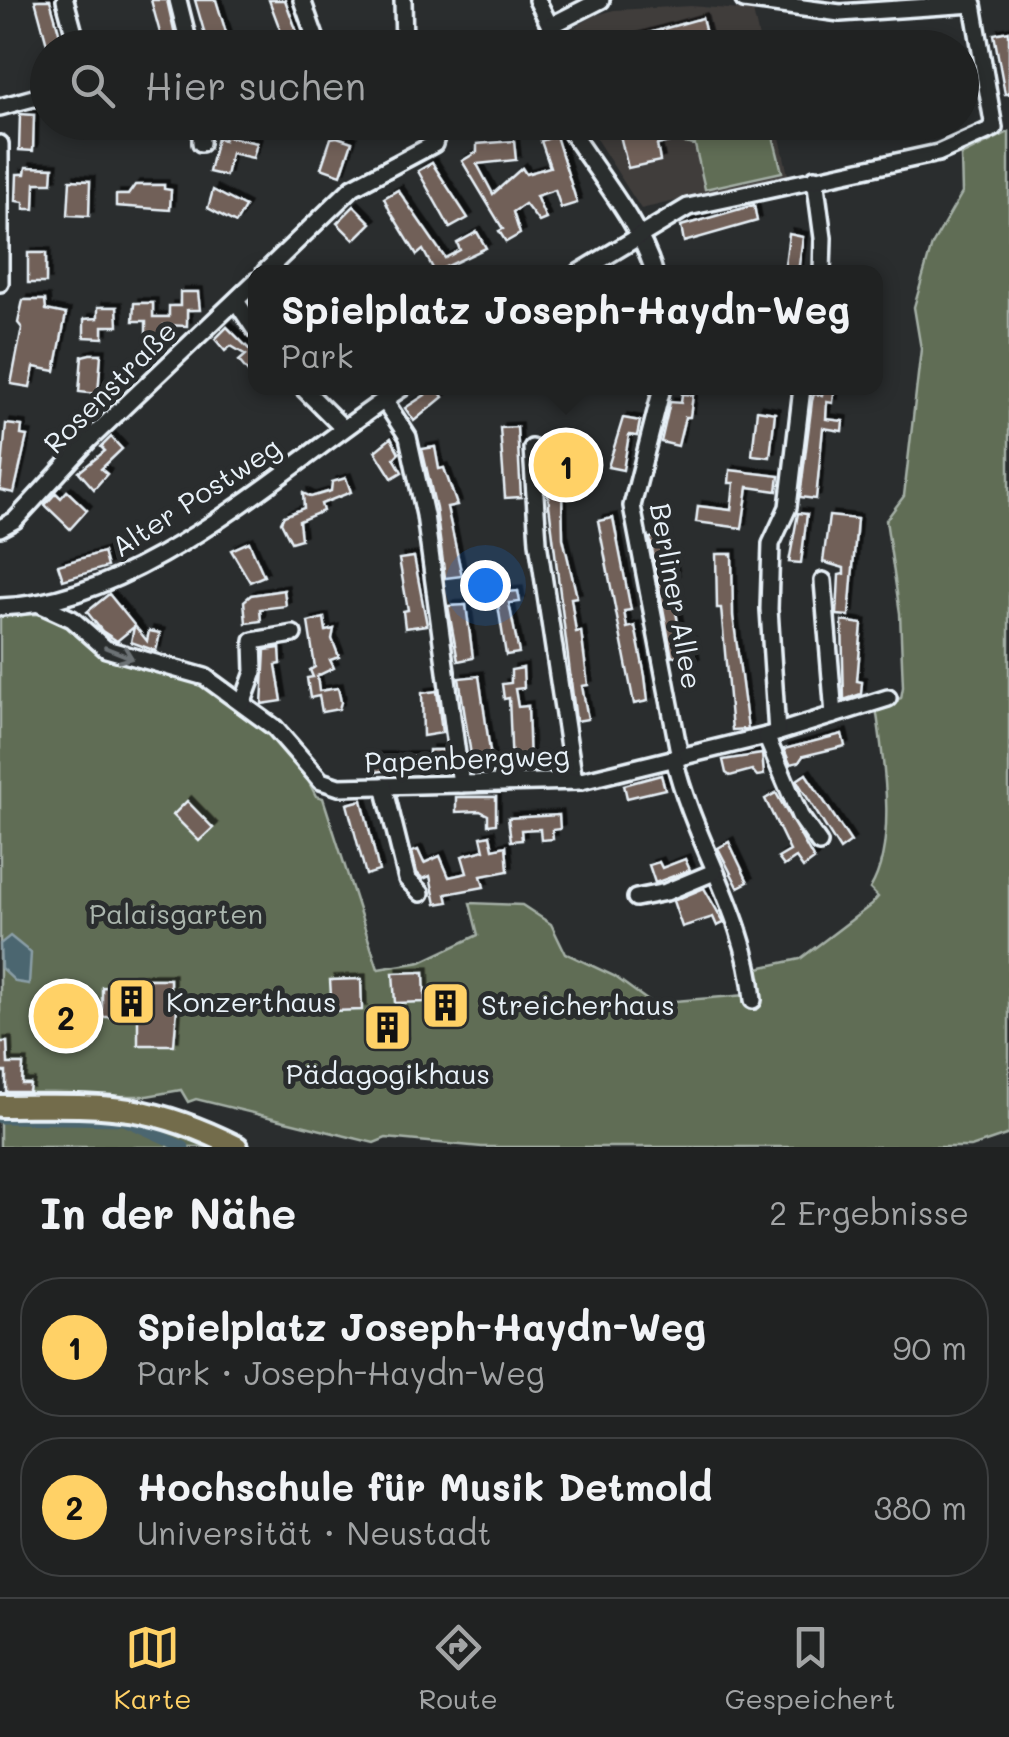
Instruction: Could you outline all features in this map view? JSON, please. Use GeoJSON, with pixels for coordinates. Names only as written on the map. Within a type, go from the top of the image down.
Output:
{"type":"FeatureCollection","features":[{"type":"Feature","properties":{"kind":"main road"},"geometry":{"type":"LineString","coordinates":[[0,1106],[132,1108],[177,1120],[237,1147]]}},
{"type":"Feature","properties":{"kind":"street"},"geometry":{"type":"LineString","coordinates":[[65,0],[73,30]]}},
{"type":"Feature","properties":{"kind":"street"},"geometry":{"type":"LineString","coordinates":[[178,0],[186,30]]}},
{"type":"Feature","properties":{"kind":"street"},"geometry":{"type":"LineString","coordinates":[[302,0],[313,30]]}},
{"type":"Feature","properties":{"kind":"street"},"geometry":{"type":"LineString","coordinates":[[403,0],[404,30]]}},
{"type":"Feature","properties":{"kind":"street"},"geometry":{"type":"LineString","coordinates":[[536,0],[551,30]]}},
{"type":"Feature","properties":{"kind":"street"},"geometry":{"type":"LineString","coordinates":[[550,26],[601,0]]}},
{"type":"Feature","properties":{"kind":"street"},"geometry":{"type":"LineString","coordinates":[[744,0],[840,13],[973,4],[977,30]]}},
{"type":"Feature","properties":{"kind":"street"},"geometry":{"type":"LineString","coordinates":[[979,39],[994,128],[979,134]]}},
{"type":"Feature","properties":{"kind":"street"},"geometry":{"type":"LineString","coordinates":[[0,108],[30,99]]}},
{"type":"Feature","properties":{"kind":"street"},"geometry":{"type":"LineString","coordinates":[[272,265],[353,187],[434,144],[435,140]]}},
{"type":"Feature","properties":{"kind":"street"},"geometry":{"type":"LineString","coordinates":[[573,140],[638,236],[645,240],[652,265]]}},
{"type":"Feature","properties":{"kind":"street"},"geometry":{"type":"LineString","coordinates":[[591,265],[702,202],[938,152],[966,140]]}},
{"type":"Feature","properties":{"kind":"street"},"geometry":{"type":"LineString","coordinates":[[0,144],[0,283]]}},
{"type":"Feature","properties":{"kind":"street"},"geometry":{"type":"LineString","coordinates":[[815,178],[823,238],[822,265]]}},
{"type":"Feature","properties":{"kind":"street","name":"Rosenstraße"},"geometry":{"type":"LineString","coordinates":[[0,528],[14,520],[89,440],[248,289]]}},
{"type":"Feature","properties":{"kind":"street"},"geometry":{"type":"LineString","coordinates":[[236,301],[248,318]]}},
{"type":"Feature","properties":{"kind":"street"},"geometry":{"type":"LineString","coordinates":[[311,395],[342,427]]}},
{"type":"Feature","properties":{"kind":"street","name":"Alter Postweg"},"geometry":{"type":"LineString","coordinates":[[0,606],[37,603],[95,588],[147,564],[392,395]]}},
{"type":"Feature","properties":{"kind":"street","name":"Berliner Allee"},"geometry":{"type":"LineString","coordinates":[[660,395],[632,506],[676,758],[694,829],[740,926],[753,1000]]}},
{"type":"Feature","properties":{"kind":"street"},"geometry":{"type":"LineString","coordinates":[[801,395],[788,507],[771,544],[772,734],[800,816],[819,843]]}},
{"type":"Feature","properties":{"kind":"street"},"geometry":{"type":"LineString","coordinates":[[384,400],[408,437],[425,516],[461,784]]}},
{"type":"Feature","properties":{"kind":"street"},"geometry":{"type":"LineString","coordinates":[[532,448],[538,542],[574,781]]}},
{"type":"Feature","properties":{"kind":"street"},"geometry":{"type":"LineString","coordinates":[[823,580],[834,715]]}},
{"type":"Feature","properties":{"kind":"street","name":"Papenbergweg"},"geometry":{"type":"LineString","coordinates":[[37,603],[72,620],[106,649],[205,677],[275,728],[322,781],[339,787],[574,781],[772,734],[888,698]]}},
{"type":"Feature","properties":{"kind":"street"},"geometry":{"type":"LineString","coordinates":[[244,702],[254,672],[252,641],[293,634]]}},
{"type":"Feature","properties":{"kind":"street"},"geometry":{"type":"LineString","coordinates":[[384,786],[407,879],[420,893]]}},
{"type":"Feature","properties":{"kind":"street"},"geometry":{"type":"LineString","coordinates":[[636,898],[666,892],[714,872]]}},
{"type":"Feature","properties":{"kind":"shaded area"},"geometry":{"type":"Polygon","coordinates":[[[691,6],[753,11],[757,30],[570,30],[614,10],[691,6]]]}},
{"type":"Feature","properties":{"kind":"shaded area"},"geometry":{"type":"Polygon","coordinates":[[[597,140],[781,140],[788,175],[641,209],[597,140]]]}},
{"type":"Feature","properties":{"kind":"green space","name":"Palaisgarten"},"geometry":{"type":"Polygon","coordinates":[[[1009,132],[1009,1134],[971,1147],[482,1147],[386,1138],[374,1143],[196,1099],[188,1102],[181,1090],[147,1096],[29,1096],[29,1084],[22,1084],[23,1065],[8,1064],[7,1046],[0,1046],[0,615],[48,614],[76,627],[107,656],[202,681],[269,730],[299,763],[316,796],[323,798],[378,969],[421,962],[478,935],[470,903],[522,905],[551,924],[565,953],[614,976],[651,1003],[746,995],[760,1003],[758,968],[800,959],[871,905],[878,897],[870,889],[879,870],[886,825],[885,775],[876,707],[901,698],[903,687],[900,613],[886,520],[904,496],[921,349],[914,307],[932,245],[962,193],[961,156],[1009,132]]]}},
{"type":"Feature","properties":{"kind":"green space"},"geometry":{"type":"Polygon","coordinates":[[[774,140],[782,172],[705,189],[695,145],[684,143],[774,140]]]}},
{"type":"Feature","properties":{"kind":"green space"},"geometry":{"type":"Polygon","coordinates":[[[545,440],[585,443],[579,487],[538,489],[537,476],[552,470],[552,464],[536,456],[535,448],[545,440]]]}},
{"type":"Feature","properties":{"kind":"green space"},"geometry":{"type":"Polygon","coordinates":[[[0,1112],[138,1117],[216,1147],[0,1147],[0,1112]]]}},
{"type":"Feature","properties":{"kind":"water"},"geometry":{"type":"Polygon","coordinates":[[[10,936],[31,953],[29,984],[16,982],[1,968],[0,944],[10,936]]]}},
{"type":"Feature","properties":{"kind":"building"},"geometry":{"type":"Polygon","coordinates":[[[35,0],[50,0],[58,30],[43,30],[35,0]]]}},
{"type":"Feature","properties":{"kind":"building"},"geometry":{"type":"Polygon","coordinates":[[[151,0],[167,0],[174,30],[159,30],[151,0]]]}},
{"type":"Feature","properties":{"kind":"building"},"geometry":{"type":"Polygon","coordinates":[[[195,0],[216,0],[225,30],[204,30],[195,0]]]}},
{"type":"Feature","properties":{"kind":"building"},"geometry":{"type":"Polygon","coordinates":[[[269,0],[285,0],[296,30],[280,30],[269,0]]]}},
{"type":"Feature","properties":{"kind":"building"},"geometry":{"type":"Polygon","coordinates":[[[702,18],[705,30],[660,30],[702,18]]]}},
{"type":"Feature","properties":{"kind":"building"},"geometry":{"type":"Polygon","coordinates":[[[1009,31],[1009,94],[1005,94],[994,34],[1009,31]]]}},
{"type":"Feature","properties":{"kind":"building"},"geometry":{"type":"Polygon","coordinates":[[[20,114],[30,115],[33,151],[19,150],[20,114]]]}},
{"type":"Feature","properties":{"kind":"building"},"geometry":{"type":"Polygon","coordinates":[[[217,140],[257,143],[253,158],[231,153],[226,176],[209,172],[217,140]]]}},
{"type":"Feature","properties":{"kind":"building"},"geometry":{"type":"Polygon","coordinates":[[[330,140],[352,142],[341,175],[321,168],[330,140]]]}},
{"type":"Feature","properties":{"kind":"building"},"geometry":{"type":"Polygon","coordinates":[[[557,140],[577,203],[561,208],[555,190],[536,196],[546,219],[539,222],[525,204],[513,212],[520,234],[506,242],[499,231],[503,229],[462,161],[477,152],[477,144],[514,141],[516,160],[477,164],[493,194],[522,168],[526,174],[550,167],[541,141],[557,140]]]}},
{"type":"Feature","properties":{"kind":"building"},"geometry":{"type":"Polygon","coordinates":[[[621,140],[673,140],[657,145],[660,161],[628,168],[621,140]]]}},
{"type":"Feature","properties":{"kind":"building"},"geometry":{"type":"Polygon","coordinates":[[[432,163],[468,218],[450,228],[418,171],[432,163]]]}},
{"type":"Feature","properties":{"kind":"building"},"geometry":{"type":"Polygon","coordinates":[[[26,167],[53,168],[52,183],[35,183],[34,209],[24,209],[24,202],[16,201],[17,174],[25,174],[26,167]]]}},
{"type":"Feature","properties":{"kind":"building"},"geometry":{"type":"Polygon","coordinates":[[[70,180],[90,181],[89,216],[68,215],[70,180]]]}},
{"type":"Feature","properties":{"kind":"building"},"geometry":{"type":"Polygon","coordinates":[[[135,185],[164,185],[164,189],[171,190],[170,210],[116,206],[116,195],[128,195],[135,185]]]}},
{"type":"Feature","properties":{"kind":"building"},"geometry":{"type":"Polygon","coordinates":[[[213,190],[245,207],[236,223],[208,208],[213,190]]]}},
{"type":"Feature","properties":{"kind":"building"},"geometry":{"type":"Polygon","coordinates":[[[398,190],[445,258],[460,250],[457,243],[477,232],[486,248],[450,265],[431,265],[423,250],[417,255],[384,198],[398,190]]]}},
{"type":"Feature","properties":{"kind":"building"},"geometry":{"type":"Polygon","coordinates":[[[754,205],[757,221],[684,242],[681,226],[754,205]]]}},
{"type":"Feature","properties":{"kind":"building"},"geometry":{"type":"Polygon","coordinates":[[[354,206],[371,223],[354,240],[337,223],[354,206]]]}},
{"type":"Feature","properties":{"kind":"building"},"geometry":{"type":"Polygon","coordinates":[[[789,234],[803,237],[799,265],[785,265],[789,234]]]}},
{"type":"Feature","properties":{"kind":"building"},"geometry":{"type":"Polygon","coordinates":[[[28,253],[46,253],[46,283],[28,283],[28,253]]]}},
{"type":"Feature","properties":{"kind":"building"},"geometry":{"type":"Polygon","coordinates":[[[180,292],[198,292],[200,310],[187,310],[187,326],[164,325],[164,335],[146,337],[146,321],[133,321],[134,303],[153,303],[153,317],[169,317],[169,306],[180,306],[180,292]]]}},
{"type":"Feature","properties":{"kind":"building"},"geometry":{"type":"Polygon","coordinates":[[[23,300],[45,300],[46,310],[66,314],[55,371],[34,367],[30,387],[11,384],[23,300]]]}},
{"type":"Feature","properties":{"kind":"building"},"geometry":{"type":"Polygon","coordinates":[[[98,307],[117,307],[118,326],[103,326],[103,338],[84,337],[84,319],[98,318],[98,307]]]}},
{"type":"Feature","properties":{"kind":"building"},"geometry":{"type":"Polygon","coordinates":[[[227,327],[248,348],[248,372],[239,361],[246,355],[231,346],[225,351],[215,339],[227,327]]]}},
{"type":"Feature","properties":{"kind":"building"},"geometry":{"type":"Polygon","coordinates":[[[101,354],[98,394],[79,392],[82,356],[101,354]]]}},
{"type":"Feature","properties":{"kind":"building"},"geometry":{"type":"Polygon","coordinates":[[[425,395],[443,397],[414,421],[405,408],[425,395]]]}},
{"type":"Feature","properties":{"kind":"building"},"geometry":{"type":"Polygon","coordinates":[[[682,395],[693,395],[690,417],[685,417],[678,446],[661,442],[670,402],[681,403],[682,395]]]}},
{"type":"Feature","properties":{"kind":"building"},"geometry":{"type":"Polygon","coordinates":[[[814,395],[834,395],[833,403],[827,402],[826,419],[843,421],[842,431],[823,428],[816,499],[800,497],[814,395]]]}},
{"type":"Feature","properties":{"kind":"building"},"geometry":{"type":"Polygon","coordinates":[[[757,410],[775,413],[770,457],[752,455],[757,410]]]}},
{"type":"Feature","properties":{"kind":"building"},"geometry":{"type":"Polygon","coordinates":[[[623,418],[640,421],[637,436],[629,435],[623,470],[608,467],[623,418]]]}},
{"type":"Feature","properties":{"kind":"building"},"geometry":{"type":"Polygon","coordinates":[[[6,424],[22,426],[21,435],[27,436],[14,493],[0,490],[6,424]]]}},
{"type":"Feature","properties":{"kind":"building"},"geometry":{"type":"Polygon","coordinates":[[[517,427],[521,497],[505,498],[500,428],[517,427]]]}},
{"type":"Feature","properties":{"kind":"building"},"geometry":{"type":"Polygon","coordinates":[[[111,437],[122,449],[101,469],[107,474],[94,489],[79,472],[105,451],[101,447],[111,437]]]}},
{"type":"Feature","properties":{"kind":"building"},"geometry":{"type":"Polygon","coordinates":[[[391,438],[399,453],[394,458],[402,472],[392,478],[375,451],[391,438]]]}},
{"type":"Feature","properties":{"kind":"building"},"geometry":{"type":"Polygon","coordinates":[[[435,447],[439,469],[444,468],[457,505],[447,507],[462,576],[445,578],[436,509],[422,449],[435,447]]]}},
{"type":"Feature","properties":{"kind":"building"},"geometry":{"type":"Polygon","coordinates":[[[730,470],[779,476],[777,491],[748,487],[742,528],[696,522],[698,506],[731,510],[734,483],[729,483],[730,470]]]}},
{"type":"Feature","properties":{"kind":"building"},"geometry":{"type":"Polygon","coordinates":[[[346,478],[351,492],[321,504],[323,511],[299,521],[301,539],[291,542],[281,522],[284,516],[304,508],[303,493],[311,497],[331,491],[332,482],[346,478]]]}},
{"type":"Feature","properties":{"kind":"building"},"geometry":{"type":"Polygon","coordinates":[[[67,491],[87,510],[70,529],[45,505],[56,493],[61,498],[67,491]]]}},
{"type":"Feature","properties":{"kind":"building"},"geometry":{"type":"Polygon","coordinates":[[[562,492],[563,538],[577,597],[571,598],[576,632],[581,631],[588,685],[582,686],[588,719],[576,721],[548,493],[562,492]]]}},
{"type":"Feature","properties":{"kind":"building"},"geometry":{"type":"Polygon","coordinates":[[[798,513],[807,514],[801,563],[789,562],[798,513]]]}},
{"type":"Feature","properties":{"kind":"building"},"geometry":{"type":"Polygon","coordinates":[[[829,516],[857,519],[849,616],[837,615],[839,575],[844,574],[844,568],[823,562],[829,516]]]}},
{"type":"Feature","properties":{"kind":"building"},"geometry":{"type":"Polygon","coordinates":[[[613,518],[631,610],[624,611],[627,628],[635,626],[648,701],[634,704],[598,521],[613,518]]]}},
{"type":"Feature","properties":{"kind":"building"},"geometry":{"type":"Polygon","coordinates":[[[660,536],[665,562],[673,567],[675,579],[670,580],[682,644],[691,642],[695,662],[681,665],[679,655],[672,657],[650,538],[660,536]]]}},
{"type":"Feature","properties":{"kind":"building"},"geometry":{"type":"Polygon","coordinates":[[[249,542],[264,576],[250,582],[231,550],[249,542]]]}},
{"type":"Feature","properties":{"kind":"building"},"geometry":{"type":"Polygon","coordinates":[[[103,552],[107,567],[63,580],[58,565],[103,552]]]}},
{"type":"Feature","properties":{"kind":"building"},"geometry":{"type":"Polygon","coordinates":[[[716,554],[732,554],[733,616],[748,729],[732,730],[721,608],[717,608],[716,554]]]}},
{"type":"Feature","properties":{"kind":"building"},"geometry":{"type":"Polygon","coordinates":[[[414,557],[427,625],[405,628],[403,611],[408,610],[399,559],[414,557]]]}},
{"type":"Feature","properties":{"kind":"building"},"geometry":{"type":"Polygon","coordinates":[[[284,590],[286,606],[260,609],[261,621],[246,623],[244,601],[251,595],[284,590]]]}},
{"type":"Feature","properties":{"kind":"building"},"geometry":{"type":"Polygon","coordinates":[[[518,591],[520,602],[509,603],[519,653],[506,655],[496,593],[518,591]]]}},
{"type":"Feature","properties":{"kind":"building"},"geometry":{"type":"Polygon","coordinates":[[[109,594],[147,641],[149,631],[160,633],[156,651],[131,642],[134,627],[117,641],[102,631],[87,612],[109,594]]]}},
{"type":"Feature","properties":{"kind":"building"},"geometry":{"type":"Polygon","coordinates":[[[466,605],[473,658],[458,661],[448,606],[466,605]]]}},
{"type":"Feature","properties":{"kind":"building"},"geometry":{"type":"Polygon","coordinates":[[[324,618],[326,631],[334,629],[332,639],[339,657],[330,660],[334,668],[317,676],[319,691],[338,688],[341,702],[339,709],[322,712],[319,696],[310,698],[307,678],[313,677],[310,670],[315,667],[308,622],[324,618]]]}},
{"type":"Feature","properties":{"kind":"building"},"geometry":{"type":"Polygon","coordinates":[[[842,621],[862,624],[857,681],[862,682],[861,694],[844,700],[842,621]]]}},
{"type":"Feature","properties":{"kind":"building"},"geometry":{"type":"Polygon","coordinates":[[[280,648],[281,664],[276,665],[282,701],[262,704],[265,650],[280,648]]]}},
{"type":"Feature","properties":{"kind":"building"},"geometry":{"type":"Polygon","coordinates":[[[523,668],[524,688],[515,689],[518,707],[528,706],[530,766],[512,768],[509,698],[504,699],[502,684],[511,683],[511,670],[523,668]]]}},
{"type":"Feature","properties":{"kind":"building"},"geometry":{"type":"Polygon","coordinates":[[[479,676],[492,765],[473,768],[459,678],[479,676]]]}},
{"type":"Feature","properties":{"kind":"building"},"geometry":{"type":"Polygon","coordinates":[[[437,691],[442,733],[423,736],[422,693],[437,691]]]}},
{"type":"Feature","properties":{"kind":"building"},"geometry":{"type":"Polygon","coordinates":[[[842,734],[845,746],[803,756],[799,762],[790,764],[784,749],[842,734]]]}},
{"type":"Feature","properties":{"kind":"building"},"geometry":{"type":"Polygon","coordinates":[[[429,750],[445,750],[446,769],[414,766],[376,772],[376,757],[429,757],[429,750]]]}},
{"type":"Feature","properties":{"kind":"building"},"geometry":{"type":"Polygon","coordinates":[[[762,754],[764,775],[757,776],[752,770],[730,776],[726,773],[723,760],[762,754]]]}},
{"type":"Feature","properties":{"kind":"building"},"geometry":{"type":"Polygon","coordinates":[[[806,774],[851,842],[840,850],[797,780],[806,774]]]}},
{"type":"Feature","properties":{"kind":"building"},"geometry":{"type":"Polygon","coordinates":[[[661,775],[665,789],[627,798],[624,785],[661,775]]]}},
{"type":"Feature","properties":{"kind":"building"},"geometry":{"type":"Polygon","coordinates":[[[776,793],[814,860],[803,868],[796,858],[784,866],[778,858],[790,851],[765,799],[776,793]]]}},
{"type":"Feature","properties":{"kind":"building"},"geometry":{"type":"Polygon","coordinates":[[[456,797],[496,797],[496,824],[488,825],[488,815],[480,811],[456,812],[456,797]]]}},
{"type":"Feature","properties":{"kind":"building"},"geometry":{"type":"Polygon","coordinates":[[[362,800],[379,871],[366,875],[347,804],[362,800]]]}},
{"type":"Feature","properties":{"kind":"building"},"geometry":{"type":"Polygon","coordinates":[[[187,801],[213,828],[199,841],[173,815],[187,801]]]}},
{"type":"Feature","properties":{"kind":"building"},"geometry":{"type":"Polygon","coordinates":[[[559,815],[560,829],[552,830],[553,839],[541,840],[540,829],[521,830],[522,840],[511,841],[508,818],[559,815]]]}},
{"type":"Feature","properties":{"kind":"building"},"geometry":{"type":"Polygon","coordinates":[[[490,835],[493,849],[506,846],[508,871],[481,876],[484,887],[446,894],[448,902],[436,904],[430,876],[423,879],[417,873],[412,852],[418,850],[424,863],[440,856],[449,877],[467,873],[462,856],[484,850],[481,837],[490,835]]]}},
{"type":"Feature","properties":{"kind":"building"},"geometry":{"type":"Polygon","coordinates":[[[729,842],[748,882],[738,887],[718,848],[729,842]]]}},
{"type":"Feature","properties":{"kind":"building"},"geometry":{"type":"Polygon","coordinates":[[[685,859],[690,870],[655,883],[649,865],[659,862],[662,868],[685,859]]]}},
{"type":"Feature","properties":{"kind":"building"},"geometry":{"type":"Polygon","coordinates":[[[704,888],[724,923],[717,926],[713,917],[682,927],[673,901],[704,888]]]}},
{"type":"Feature","properties":{"kind":"building"},"geometry":{"type":"Polygon","coordinates":[[[424,972],[425,1002],[395,1003],[393,973],[424,972]]]}},
{"type":"Feature","properties":{"kind":"building"},"geometry":{"type":"Polygon","coordinates":[[[130,979],[170,979],[170,996],[178,996],[174,1045],[138,1045],[138,1017],[102,1017],[102,987],[129,988],[130,979]]]}},
{"type":"Feature","properties":{"kind":"building"},"geometry":{"type":"Polygon","coordinates":[[[361,979],[362,1010],[332,1011],[330,980],[361,979]]]}},
{"type":"Feature","properties":{"kind":"building","name":"Streicherhaus"},"geometry":{"type":"Polygon","coordinates":[[[461,996],[462,1026],[432,1027],[430,997],[461,996]]]}},
{"type":"Feature","properties":{"kind":"building","name":"Pädagogikhaus"},"geometry":{"type":"Polygon","coordinates":[[[402,1011],[404,1042],[374,1043],[372,1012],[402,1011]]]}},
{"type":"Feature","properties":{"kind":"building"},"geometry":{"type":"Polygon","coordinates":[[[0,1042],[7,1042],[8,1064],[23,1064],[22,1084],[30,1084],[29,1092],[6,1092],[6,1072],[0,1072],[0,1042]]]}},
{"type":"Feature","properties":{"kind":"waterway"},"geometry":{"type":"LineString","coordinates":[[0,1118],[124,1120],[184,1147]]}},
{"type":"Feature","properties":{"kind":"place","name":"Spielplatz Joseph-Haydn-Weg"},"geometry":{"type":"Point","coordinates":[566,465]}},
{"type":"Feature","properties":{"kind":"place","name":"Konzerthaus"},"geometry":{"type":"Point","coordinates":[131,1002]}},
{"type":"Feature","properties":{"kind":"place","name":"Streicherhaus"},"geometry":{"type":"Point","coordinates":[446,1005]}},
{"type":"Feature","properties":{"kind":"place","name":"Hochschule für Musik Detmold"},"geometry":{"type":"Point","coordinates":[66,1016]}},
{"type":"Feature","properties":{"kind":"place","name":"Pädagogikhaus"},"geometry":{"type":"Point","coordinates":[388,1027]}}]}
